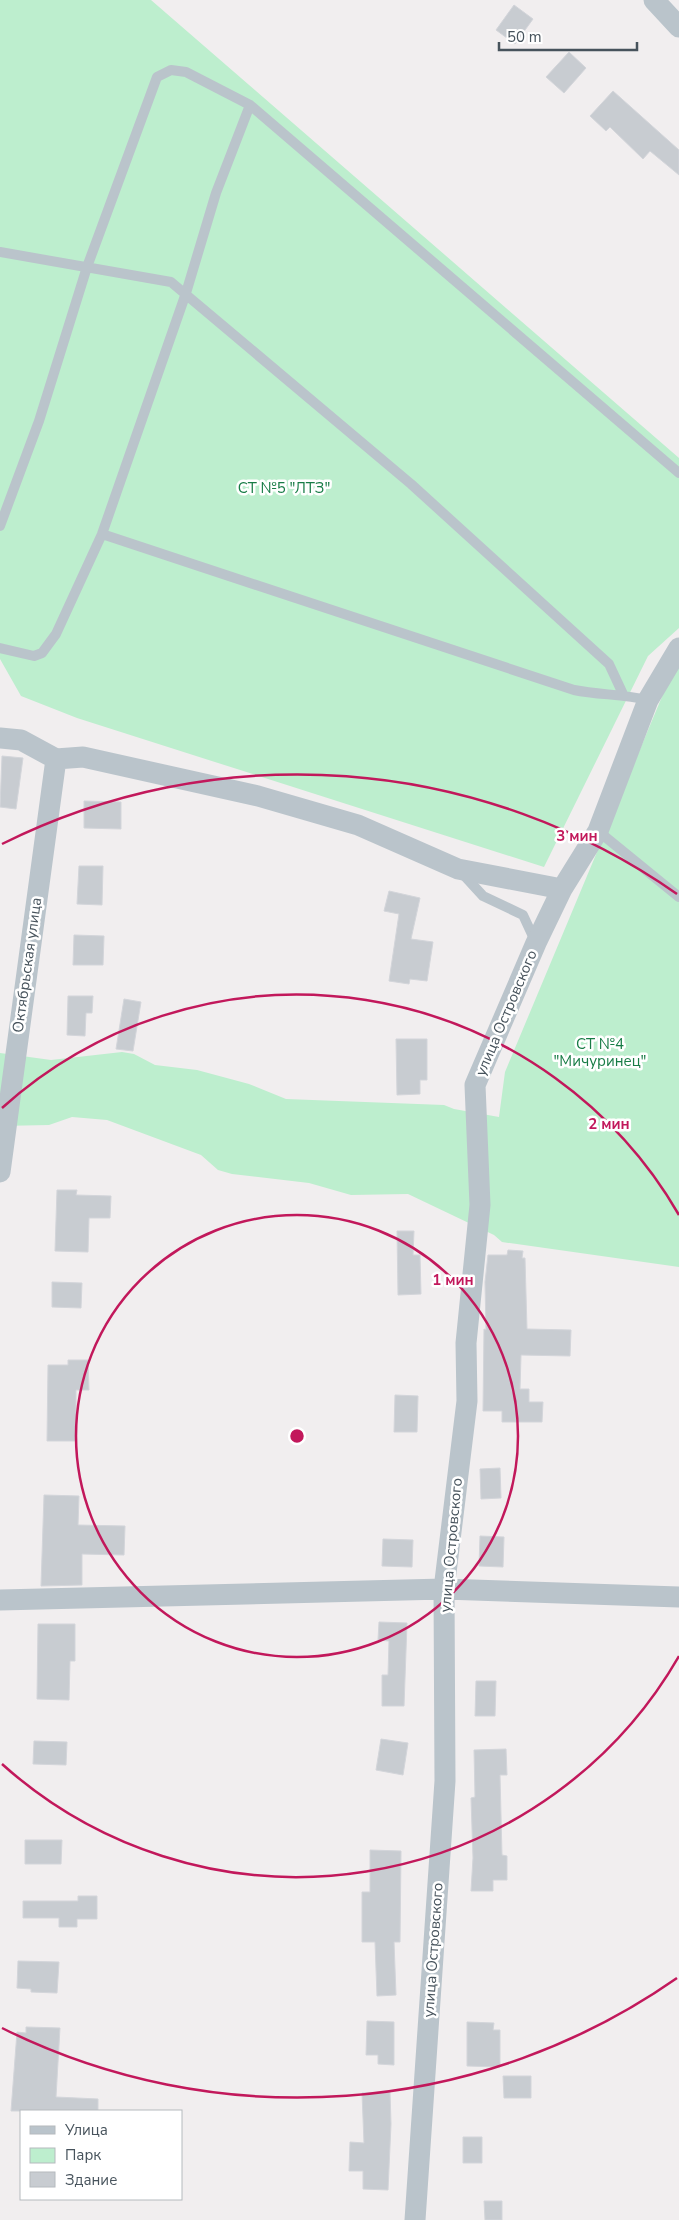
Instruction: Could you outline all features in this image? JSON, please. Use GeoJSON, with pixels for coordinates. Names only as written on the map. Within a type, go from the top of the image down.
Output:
{"type":"FeatureCollection","features":[{"type":"Feature","properties":{"kind":"street"},"geometry":{"type":"LineString","coordinates":[[654,0],[679,27]]}},
{"type":"Feature","properties":{"kind":"street","name":"улица Островского"},"geometry":{"type":"LineString","coordinates":[[415,2220],[445,1781],[444,1588],[467,1401],[466,1343],[480,1206],[475,1086],[536,943],[562,889],[598,831],[648,700],[679,648]]}},
{"type":"Feature","properties":{"kind":"street"},"geometry":{"type":"LineString","coordinates":[[0,738],[21,740],[56,759],[83,757],[258,796],[358,825],[458,869],[562,889]]}},
{"type":"Feature","properties":{"kind":"street","name":"Октябрьская улица"},"geometry":{"type":"LineString","coordinates":[[0,1172],[56,759]]}},
{"type":"Feature","properties":{"kind":"street"},"geometry":{"type":"LineString","coordinates":[[0,1600],[444,1588],[679,1597]]}},
{"type":"Feature","properties":{"kind":"lane"},"geometry":{"type":"LineString","coordinates":[[0,526],[38,421],[87,267],[157,76],[171,70],[186,72],[250,105],[679,473]]}},
{"type":"Feature","properties":{"kind":"lane"},"geometry":{"type":"LineString","coordinates":[[0,648],[34,656],[42,653],[56,634],[102,534],[186,293],[216,193],[250,105]]}},
{"type":"Feature","properties":{"kind":"lane"},"geometry":{"type":"LineString","coordinates":[[0,252],[171,282],[411,484],[609,664],[623,694]]}},
{"type":"Feature","properties":{"kind":"lane"},"geometry":{"type":"LineString","coordinates":[[102,534],[574,690],[599,695],[623,694],[648,700]]}},
{"type":"Feature","properties":{"kind":"lane"},"geometry":{"type":"LineString","coordinates":[[598,831],[679,897]]}},
{"type":"Feature","properties":{"kind":"lane"},"geometry":{"type":"LineString","coordinates":[[458,869],[483,896],[523,915],[536,943]]}},
{"type":"Feature","properties":{"kind":"green space","name":"СТ №5 \"ЛТЗ\""},"geometry":{"type":"Polygon","coordinates":[[[0,0],[151,0],[679,458],[679,628],[648,656],[544,867],[77,718],[21,696],[0,659],[0,0]]]}},
{"type":"Feature","properties":{"kind":"green space","name":"СТ №4 \"Мичуринец\""},"geometry":{"type":"Polygon","coordinates":[[[679,656],[679,1267],[502,1242],[494,1235],[408,1194],[351,1195],[309,1183],[232,1174],[218,1170],[201,1155],[107,1120],[72,1117],[49,1125],[0,1126],[0,1053],[51,1060],[122,1052],[134,1054],[155,1065],[197,1070],[249,1084],[286,1099],[444,1105],[454,1109],[499,1117],[505,1072],[679,656]]]}},
{"type":"Feature","properties":{"kind":"building"},"geometry":{"type":"Polygon","coordinates":[[[514,5],[533,19],[515,44],[496,30],[514,5]]]}},
{"type":"Feature","properties":{"kind":"building"},"geometry":{"type":"Polygon","coordinates":[[[569,52],[586,68],[564,93],[546,77],[569,52]]]}},
{"type":"Feature","properties":{"kind":"building"},"geometry":{"type":"Polygon","coordinates":[[[613,91],[679,150],[679,175],[650,151],[643,159],[610,127],[606,131],[590,116],[613,91]]]}},
{"type":"Feature","properties":{"kind":"building"},"geometry":{"type":"Polygon","coordinates":[[[2,756],[23,758],[16,809],[0,807],[2,756]]]}},
{"type":"Feature","properties":{"kind":"building"},"geometry":{"type":"Polygon","coordinates":[[[84,801],[121,802],[121,829],[84,828],[84,801]]]}},
{"type":"Feature","properties":{"kind":"building"},"geometry":{"type":"Polygon","coordinates":[[[79,866],[103,866],[102,905],[77,904],[79,866]]]}},
{"type":"Feature","properties":{"kind":"building"},"geometry":{"type":"Polygon","coordinates":[[[389,891],[420,898],[411,939],[433,942],[427,981],[410,979],[409,984],[389,981],[399,914],[384,911],[389,891]]]}},
{"type":"Feature","properties":{"kind":"building"},"geometry":{"type":"Polygon","coordinates":[[[74,935],[104,936],[103,965],[73,965],[74,935]]]}},
{"type":"Feature","properties":{"kind":"building"},"geometry":{"type":"Polygon","coordinates":[[[68,996],[93,996],[92,1013],[86,1013],[85,1036],[67,1035],[68,996]]]}},
{"type":"Feature","properties":{"kind":"building"},"geometry":{"type":"Polygon","coordinates":[[[124,999],[141,1002],[133,1051],[116,1049],[124,999]]]}},
{"type":"Feature","properties":{"kind":"building"},"geometry":{"type":"Polygon","coordinates":[[[396,1039],[427,1039],[427,1080],[420,1080],[420,1094],[397,1095],[396,1039]]]}},
{"type":"Feature","properties":{"kind":"building"},"geometry":{"type":"Polygon","coordinates":[[[57,1190],[77,1190],[76,1195],[111,1196],[110,1218],[89,1218],[88,1252],[55,1251],[57,1190]]]}},
{"type":"Feature","properties":{"kind":"building"},"geometry":{"type":"Polygon","coordinates":[[[397,1231],[414,1231],[413,1255],[420,1255],[421,1294],[398,1295],[397,1231]]]}},
{"type":"Feature","properties":{"kind":"building"},"geometry":{"type":"Polygon","coordinates":[[[508,1250],[523,1251],[522,1258],[525,1258],[527,1329],[571,1330],[570,1356],[521,1355],[520,1389],[529,1389],[529,1402],[543,1402],[542,1422],[502,1422],[502,1411],[483,1411],[484,1329],[486,1330],[485,1282],[488,1255],[507,1255],[508,1250]]]}},
{"type":"Feature","properties":{"kind":"building"},"geometry":{"type":"Polygon","coordinates":[[[52,1282],[82,1283],[81,1308],[52,1307],[52,1282]]]}},
{"type":"Feature","properties":{"kind":"building"},"geometry":{"type":"Polygon","coordinates":[[[68,1360],[88,1360],[89,1390],[76,1390],[76,1441],[47,1441],[48,1365],[68,1365],[68,1360]]]}},
{"type":"Feature","properties":{"kind":"building"},"geometry":{"type":"Polygon","coordinates":[[[395,1395],[418,1396],[417,1432],[394,1432],[395,1395]]]}},
{"type":"Feature","properties":{"kind":"building"},"geometry":{"type":"Polygon","coordinates":[[[500,1468],[501,1498],[481,1499],[480,1469],[500,1468]]]}},
{"type":"Feature","properties":{"kind":"building"},"geometry":{"type":"Polygon","coordinates":[[[44,1495],[79,1496],[78,1525],[125,1526],[124,1555],[82,1554],[82,1585],[41,1586],[44,1495]]]}},
{"type":"Feature","properties":{"kind":"building"},"geometry":{"type":"Polygon","coordinates":[[[480,1536],[504,1537],[503,1567],[479,1566],[480,1536]]]}},
{"type":"Feature","properties":{"kind":"building"},"geometry":{"type":"Polygon","coordinates":[[[383,1539],[413,1540],[412,1567],[382,1566],[383,1539]]]}},
{"type":"Feature","properties":{"kind":"building"},"geometry":{"type":"Polygon","coordinates":[[[379,1622],[407,1623],[404,1706],[382,1706],[382,1675],[388,1675],[389,1641],[378,1640],[379,1622]]]}},
{"type":"Feature","properties":{"kind":"building"},"geometry":{"type":"Polygon","coordinates":[[[38,1624],[75,1624],[75,1661],[70,1661],[69,1700],[37,1699],[38,1624]]]}},
{"type":"Feature","properties":{"kind":"building"},"geometry":{"type":"Polygon","coordinates":[[[476,1681],[496,1681],[495,1716],[475,1716],[476,1681]]]}},
{"type":"Feature","properties":{"kind":"building"},"geometry":{"type":"Polygon","coordinates":[[[381,1739],[408,1743],[403,1775],[376,1770],[381,1739]]]}},
{"type":"Feature","properties":{"kind":"building"},"geometry":{"type":"Polygon","coordinates":[[[34,1741],[67,1742],[66,1765],[33,1764],[34,1741]]]}},
{"type":"Feature","properties":{"kind":"building"},"geometry":{"type":"Polygon","coordinates":[[[506,1749],[507,1775],[500,1775],[502,1855],[507,1856],[507,1880],[493,1880],[493,1891],[471,1891],[473,1858],[471,1798],[475,1797],[474,1750],[506,1749]]]}},
{"type":"Feature","properties":{"kind":"building"},"geometry":{"type":"Polygon","coordinates":[[[25,1840],[62,1840],[61,1864],[25,1864],[25,1840]]]}},
{"type":"Feature","properties":{"kind":"building"},"geometry":{"type":"Polygon","coordinates":[[[370,1850],[401,1851],[400,1942],[394,1942],[396,1995],[377,1996],[375,1942],[362,1942],[362,1892],[370,1892],[370,1850]]]}},
{"type":"Feature","properties":{"kind":"building"},"geometry":{"type":"Polygon","coordinates":[[[78,1896],[97,1896],[97,1919],[77,1919],[77,1927],[59,1927],[59,1918],[23,1918],[23,1901],[78,1901],[78,1896]]]}},
{"type":"Feature","properties":{"kind":"building"},"geometry":{"type":"Polygon","coordinates":[[[18,1961],[59,1962],[57,1993],[31,1992],[31,1989],[17,1988],[18,1961]]]}},
{"type":"Feature","properties":{"kind":"building"},"geometry":{"type":"Polygon","coordinates":[[[367,2021],[394,2022],[394,2065],[378,2064],[378,2055],[366,2055],[367,2021]]]}},
{"type":"Feature","properties":{"kind":"building"},"geometry":{"type":"Polygon","coordinates":[[[467,2022],[494,2023],[493,2030],[500,2030],[500,2067],[467,2066],[467,2022]]]}},
{"type":"Feature","properties":{"kind":"building"},"geometry":{"type":"Polygon","coordinates":[[[26,2027],[60,2028],[56,2097],[98,2099],[98,2110],[11,2111],[17,2032],[26,2033],[26,2027]]]}},
{"type":"Feature","properties":{"kind":"building"},"geometry":{"type":"Polygon","coordinates":[[[503,2076],[531,2076],[531,2098],[504,2098],[503,2076]]]}},
{"type":"Feature","properties":{"kind":"building"},"geometry":{"type":"Polygon","coordinates":[[[390,2092],[391,2124],[388,2190],[363,2189],[363,2171],[349,2171],[350,2142],[364,2143],[362,2093],[390,2092]]]}},
{"type":"Feature","properties":{"kind":"building"},"geometry":{"type":"Polygon","coordinates":[[[463,2137],[482,2137],[482,2163],[463,2163],[463,2137]]]}},
{"type":"Feature","properties":{"kind":"building"},"geometry":{"type":"Polygon","coordinates":[[[484,2201],[502,2201],[502,2220],[485,2220],[484,2201]]]}}]}
